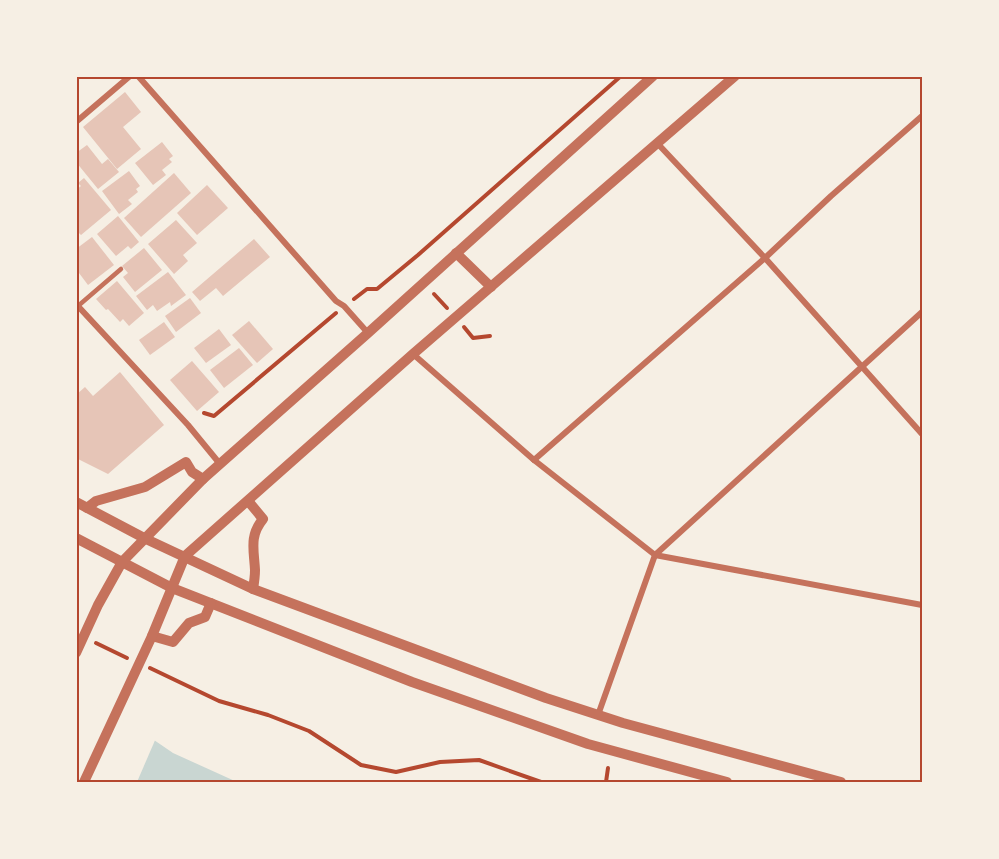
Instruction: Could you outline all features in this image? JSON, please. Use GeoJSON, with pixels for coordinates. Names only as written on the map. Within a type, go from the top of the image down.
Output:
{"type":"FeatureCollection","features":[{"type":"Feature","properties":{"kind":"street"},"geometry":{"type":"LineString","coordinates":[[76,122],[130,76]]}},
{"type":"Feature","properties":{"kind":"street"},"geometry":{"type":"LineString","coordinates":[[138,76],[336,301],[344,306],[369,333]]}},
{"type":"Feature","properties":{"kind":"street"},"geometry":{"type":"LineString","coordinates":[[76,653],[98,605],[122,562],[203,479],[369,333],[653,76]]}},
{"type":"Feature","properties":{"kind":"street"},"geometry":{"type":"LineString","coordinates":[[84,783],[151,638],[185,556],[413,354],[735,76]]}},
{"type":"Feature","properties":{"kind":"street"},"geometry":{"type":"LineString","coordinates":[[534,460],[765,258],[922,116]]}},
{"type":"Feature","properties":{"kind":"street"},"geometry":{"type":"LineString","coordinates":[[658,144],[765,258],[922,434]]}},
{"type":"Feature","properties":{"kind":"street"},"geometry":{"type":"LineString","coordinates":[[456,253],[491,287]]}},
{"type":"Feature","properties":{"kind":"street"},"geometry":{"type":"LineString","coordinates":[[77,305],[188,425],[220,464]]}},
{"type":"Feature","properties":{"kind":"street"},"geometry":{"type":"LineString","coordinates":[[598,714],[655,555],[922,312]]}},
{"type":"Feature","properties":{"kind":"street"},"geometry":{"type":"LineString","coordinates":[[413,354],[534,460],[655,555],[922,605]]}},
{"type":"Feature","properties":{"kind":"street"},"geometry":{"type":"LineString","coordinates":[[87,508],[96,501],[146,488],[186,462],[192,472],[203,479]]}},
{"type":"Feature","properties":{"kind":"street"},"geometry":{"type":"LineString","coordinates":[[249,501],[263,519],[256,527],[252,549],[255,571],[253,589]]}},
{"type":"Feature","properties":{"kind":"street"},"geometry":{"type":"LineString","coordinates":[[76,502],[146,539],[253,589],[546,698],[841,783]]}},
{"type":"Feature","properties":{"kind":"street"},"geometry":{"type":"LineString","coordinates":[[76,538],[172,588],[412,682],[588,744],[727,783]]}},
{"type":"Feature","properties":{"kind":"street"},"geometry":{"type":"LineString","coordinates":[[151,638],[173,642],[189,623],[205,617],[211,603]]}},
{"type":"Feature","properties":{"kind":"lane"},"geometry":{"type":"LineString","coordinates":[[77,305],[121,269]]}},
{"type":"Feature","properties":{"kind":"path"},"geometry":{"type":"LineString","coordinates":[[367,289],[377,289],[413,260],[621,76]]}},
{"type":"Feature","properties":{"kind":"path"},"geometry":{"type":"LineString","coordinates":[[204,413],[214,416],[324,323]]}},
{"type":"Feature","properties":{"kind":"path"},"geometry":{"type":"LineString","coordinates":[[87,638],[137,662]]}},
{"type":"Feature","properties":{"kind":"path"},"geometry":{"type":"LineString","coordinates":[[148,667],[219,701],[309,730],[361,765],[396,772],[440,762],[479,760],[541,783]]}},
{"type":"Feature","properties":{"kind":"path"},"geometry":{"type":"LineString","coordinates":[[606,783],[608,768]]}},
{"type":"Feature","properties":{"kind":"shaded area"},"geometry":{"type":"Polygon","coordinates":[[[76,699],[154,740],[173,753],[237,782],[87,782],[76,699]]]}},
{"type":"Feature","properties":{"kind":"pier"},"geometry":{"type":"Polygon","coordinates":[[[76,696],[156,738],[137,782],[81,782],[76,779],[76,696]]]}},
{"type":"Feature","properties":{"kind":"building"},"geometry":{"type":"Polygon","coordinates":[[[125,92],[141,112],[123,127],[141,149],[117,169],[83,127],[125,92]]]}},
{"type":"Feature","properties":{"kind":"building"},"geometry":{"type":"Polygon","coordinates":[[[162,142],[173,156],[169,159],[172,162],[162,170],[166,175],[153,185],[135,163],[162,142]]]}},
{"type":"Feature","properties":{"kind":"building"},"geometry":{"type":"Polygon","coordinates":[[[87,145],[102,164],[108,159],[119,172],[98,189],[76,162],[76,153],[87,145]]]}},
{"type":"Feature","properties":{"kind":"building"},"geometry":{"type":"Polygon","coordinates":[[[129,171],[140,186],[136,189],[138,192],[128,200],[132,204],[119,214],[102,191],[129,171]]]}},
{"type":"Feature","properties":{"kind":"building"},"geometry":{"type":"Polygon","coordinates":[[[174,173],[191,193],[141,237],[124,218],[174,173]]]}},
{"type":"Feature","properties":{"kind":"building"},"geometry":{"type":"Polygon","coordinates":[[[84,178],[111,210],[81,235],[76,230],[76,190],[81,186],[78,183],[84,178]]]}},
{"type":"Feature","properties":{"kind":"building"},"geometry":{"type":"Polygon","coordinates":[[[207,185],[228,208],[197,235],[177,213],[207,185]]]}},
{"type":"Feature","properties":{"kind":"building"},"geometry":{"type":"Polygon","coordinates":[[[118,216],[139,242],[131,249],[128,246],[116,256],[97,234],[118,216]]]}},
{"type":"Feature","properties":{"kind":"building"},"geometry":{"type":"Polygon","coordinates":[[[176,220],[197,243],[183,255],[188,261],[174,274],[148,244],[176,220]]]}},
{"type":"Feature","properties":{"kind":"building"},"geometry":{"type":"Polygon","coordinates":[[[92,237],[114,265],[88,285],[76,269],[76,249],[92,237]]]}},
{"type":"Feature","properties":{"kind":"building"},"geometry":{"type":"Polygon","coordinates":[[[254,239],[270,257],[223,296],[216,288],[200,301],[192,292],[254,239]]]}},
{"type":"Feature","properties":{"kind":"building"},"geometry":{"type":"Polygon","coordinates":[[[144,248],[162,270],[135,292],[123,277],[128,273],[122,266],[144,248]]]}},
{"type":"Feature","properties":{"kind":"building"},"geometry":{"type":"Polygon","coordinates":[[[168,272],[186,295],[171,306],[170,302],[157,311],[153,305],[147,310],[136,296],[168,272]]]}},
{"type":"Feature","properties":{"kind":"building"},"geometry":{"type":"Polygon","coordinates":[[[117,281],[144,313],[129,326],[123,319],[120,322],[96,299],[117,281]]]}},
{"type":"Feature","properties":{"kind":"building"},"geometry":{"type":"Polygon","coordinates":[[[190,298],[201,313],[176,332],[165,316],[190,298]]]}},
{"type":"Feature","properties":{"kind":"building"},"geometry":{"type":"Polygon","coordinates":[[[249,321],[273,349],[257,363],[232,335],[249,321]]]}},
{"type":"Feature","properties":{"kind":"building"},"geometry":{"type":"Polygon","coordinates":[[[164,322],[175,337],[150,355],[139,340],[164,322]]]}},
{"type":"Feature","properties":{"kind":"building"},"geometry":{"type":"Polygon","coordinates":[[[219,329],[231,345],[206,363],[194,348],[219,329]]]}},
{"type":"Feature","properties":{"kind":"building"},"geometry":{"type":"Polygon","coordinates":[[[239,348],[253,365],[224,388],[210,370],[239,348]]]}},
{"type":"Feature","properties":{"kind":"building"},"geometry":{"type":"Polygon","coordinates":[[[192,361],[219,392],[197,411],[170,380],[192,361]]]}},
{"type":"Feature","properties":{"kind":"building"},"geometry":{"type":"Polygon","coordinates":[[[120,372],[164,425],[108,474],[76,458],[76,395],[85,387],[93,396],[120,372]]]}}]}
